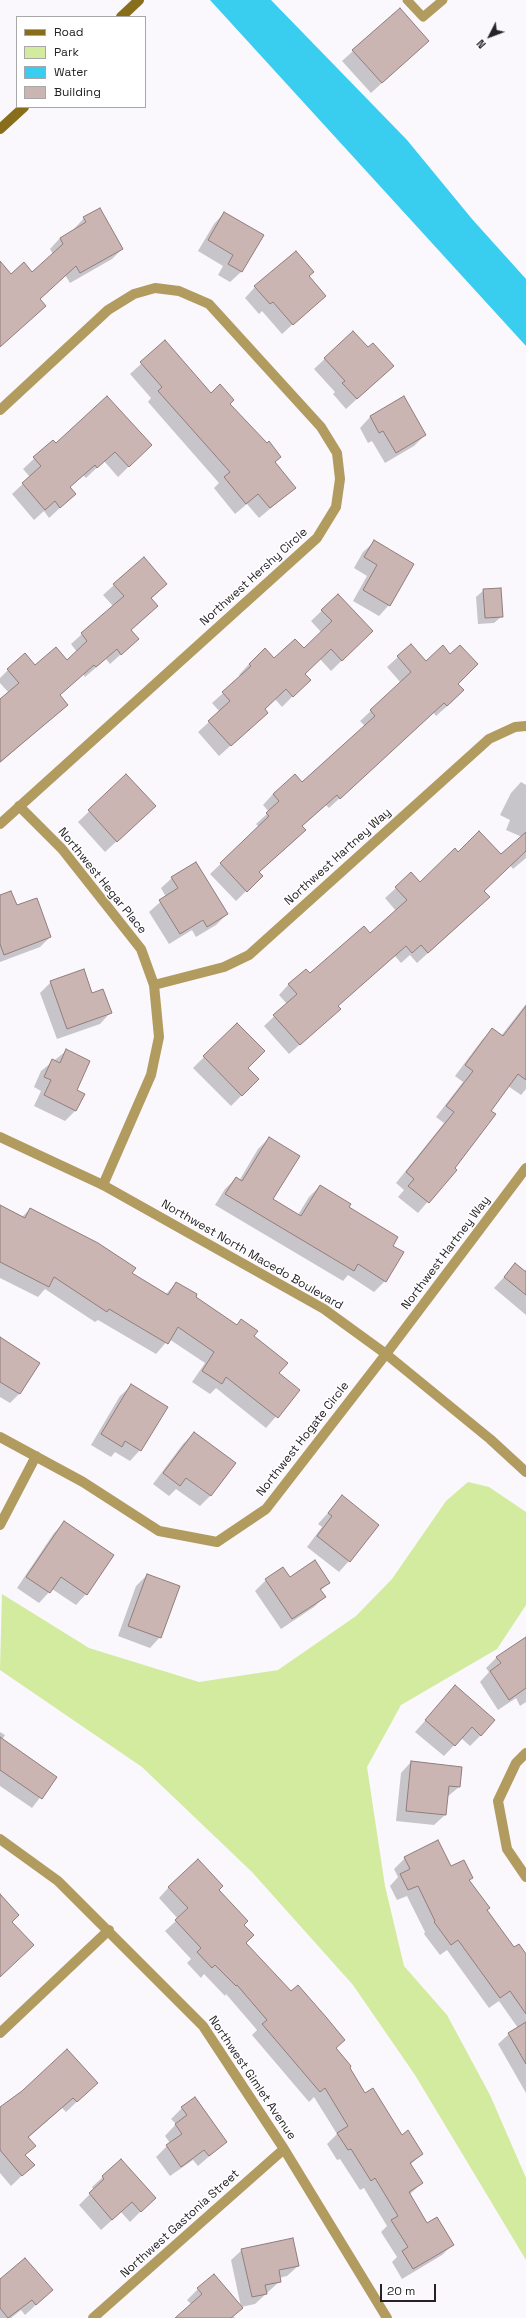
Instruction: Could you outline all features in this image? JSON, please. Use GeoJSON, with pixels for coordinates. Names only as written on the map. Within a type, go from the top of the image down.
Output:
{"type":"FeatureCollection","features":[{"type":"Feature","properties":{"kind":"main road"},"geometry":{"type":"LineString","coordinates":[[122,16],[140,0]]}},
{"type":"Feature","properties":{"kind":"main road"},"geometry":{"type":"LineString","coordinates":[[0,129],[23,108]]}},
{"type":"Feature","properties":{"kind":"street","name":"Northwest Hershy Circle"},"geometry":{"type":"LineString","coordinates":[[0,410],[108,310],[134,294],[155,288],[179,291],[208,304],[322,427],[337,453],[340,479],[336,507],[317,538],[0,824]]}},
{"type":"Feature","properties":{"kind":"street","name":"Northwest Hartney Way"},"geometry":{"type":"LineString","coordinates":[[154,985],[224,967],[249,955],[488,739],[515,727],[526,726]]}},
{"type":"Feature","properties":{"kind":"street","name":"Northwest Hegar Place"},"geometry":{"type":"LineString","coordinates":[[20,806],[62,849],[140,949],[154,985],[159,1038],[151,1074],[103,1185]]}},
{"type":"Feature","properties":{"kind":"street","name":"Northwest North Macedo Boulevard"},"geometry":{"type":"LineString","coordinates":[[0,1137],[103,1185],[324,1309],[386,1354],[490,1439],[526,1472]]}},
{"type":"Feature","properties":{"kind":"street","name":"Northwest Hartney Way"},"geometry":{"type":"LineString","coordinates":[[386,1354],[526,1168]]}},
{"type":"Feature","properties":{"kind":"street","name":"Northwest Hogate Circle"},"geometry":{"type":"LineString","coordinates":[[0,1437],[83,1482],[159,1531],[217,1542],[266,1508],[386,1354]]}},
{"type":"Feature","properties":{"kind":"street"},"geometry":{"type":"LineString","coordinates":[[0,1525],[36,1456]]}},
{"type":"Feature","properties":{"kind":"street"},"geometry":{"type":"LineString","coordinates":[[526,1753],[516,1763],[498,1801],[507,1849],[526,1878]]}},
{"type":"Feature","properties":{"kind":"street","name":"Northwest Gimlet Avenue"},"geometry":{"type":"LineString","coordinates":[[0,1838],[58,1881],[109,1930],[203,2026],[284,2149],[387,2318]]}},
{"type":"Feature","properties":{"kind":"street"},"geometry":{"type":"LineString","coordinates":[[0,2033],[109,1930]]}},
{"type":"Feature","properties":{"kind":"street","name":"Northwest Gastonia Street"},"geometry":{"type":"LineString","coordinates":[[94,2318],[284,2149]]}},
{"type":"Feature","properties":{"kind":"lane"},"geometry":{"type":"LineString","coordinates":[[407,0],[423,17],[443,0]]}},
{"type":"Feature","properties":{"kind":"green space"},"geometry":{"type":"Polygon","coordinates":[[[468,1482],[489,1487],[526,1512],[526,1605],[497,1649],[401,1705],[367,1767],[385,1886],[404,1966],[447,2015],[490,2095],[526,2178],[526,2260],[415,2075],[353,1985],[252,1872],[142,1767],[0,1670],[2,1594],[89,1648],[199,1682],[278,1670],[356,1616],[392,1579],[446,1501],[468,1482]]]}},
{"type":"Feature","properties":{"kind":"water"},"geometry":{"type":"Polygon","coordinates":[[[210,0],[271,0],[407,140],[472,219],[526,279],[526,346],[210,0]]]}},
{"type":"Feature","properties":{"kind":"building"},"geometry":{"type":"Polygon","coordinates":[[[400,8],[429,41],[382,83],[352,50],[400,8]]]}},
{"type":"Feature","properties":{"kind":"building"},"geometry":{"type":"Polygon","coordinates":[[[100,208],[123,249],[80,273],[76,266],[40,299],[46,306],[0,347],[0,261],[11,274],[24,262],[32,272],[63,244],[60,238],[86,222],[83,217],[100,208]]]}},
{"type":"Feature","properties":{"kind":"building"},"geometry":{"type":"Polygon","coordinates":[[[224,212],[264,235],[242,272],[228,264],[233,255],[208,240],[224,212]]]}},
{"type":"Feature","properties":{"kind":"building"},"geometry":{"type":"Polygon","coordinates":[[[296,251],[314,272],[309,276],[326,296],[293,325],[273,302],[270,304],[254,286],[296,251]]]}},
{"type":"Feature","properties":{"kind":"building"},"geometry":{"type":"Polygon","coordinates":[[[353,331],[368,347],[373,343],[394,366],[357,399],[342,383],[345,381],[324,358],[353,331]]]}},
{"type":"Feature","properties":{"kind":"building"},"geometry":{"type":"Polygon","coordinates":[[[165,340],[211,393],[220,384],[234,400],[230,404],[267,443],[269,441],[281,457],[275,462],[296,488],[270,508],[258,494],[246,504],[224,477],[230,472],[158,391],[162,387],[140,362],[165,340]]]}},
{"type":"Feature","properties":{"kind":"building"},"geometry":{"type":"Polygon","coordinates":[[[107,396],[152,445],[129,467],[115,452],[97,468],[95,465],[70,487],[76,494],[60,508],[55,501],[45,510],[22,483],[41,466],[33,457],[53,440],[56,443],[107,396]]]}},
{"type":"Feature","properties":{"kind":"building"},"geometry":{"type":"Polygon","coordinates":[[[404,396],[426,435],[396,453],[383,431],[379,433],[370,416],[404,396]]]}},
{"type":"Feature","properties":{"kind":"building"},"geometry":{"type":"Polygon","coordinates":[[[374,540],[414,564],[390,606],[363,590],[377,565],[364,557],[374,540]]]}},
{"type":"Feature","properties":{"kind":"building"},"geometry":{"type":"Polygon","coordinates":[[[144,557],[167,584],[151,598],[158,606],[131,630],[139,639],[121,655],[117,649],[96,667],[94,665],[60,695],[68,705],[0,762],[0,699],[19,683],[7,669],[25,653],[35,665],[56,647],[67,660],[87,641],[81,633],[124,596],[113,584],[144,557]]]}},
{"type":"Feature","properties":{"kind":"building"},"geometry":{"type":"Polygon","coordinates":[[[501,588],[503,617],[485,618],[483,589],[501,588]]]}},
{"type":"Feature","properties":{"kind":"building"},"geometry":{"type":"Polygon","coordinates":[[[338,594],[373,631],[342,661],[331,649],[305,674],[311,680],[293,697],[286,689],[265,709],[268,713],[231,746],[208,721],[230,701],[222,692],[251,666],[249,664],[265,648],[274,658],[295,639],[304,648],[332,621],[321,610],[338,594]]]}},
{"type":"Feature","properties":{"kind":"building"},"geometry":{"type":"Polygon","coordinates":[[[411,644],[426,661],[443,645],[450,654],[460,645],[478,664],[458,684],[464,690],[447,706],[444,703],[340,799],[337,795],[302,826],[306,830],[259,872],[263,876],[247,892],[220,863],[269,816],[266,813],[279,801],[273,794],[295,774],[302,782],[375,716],[370,710],[411,672],[397,656],[411,644]]]}},
{"type":"Feature","properties":{"kind":"building"},"geometry":{"type":"Polygon","coordinates":[[[126,774],[156,806],[117,842],[88,810],[126,774]]]}},
{"type":"Feature","properties":{"kind":"building"},"geometry":{"type":"Polygon","coordinates":[[[479,831],[501,854],[526,832],[526,851],[484,891],[490,897],[428,953],[421,945],[412,953],[406,946],[338,1006],[341,1009],[300,1045],[273,1015],[297,994],[288,984],[306,969],[310,973],[364,926],[370,933],[407,900],[395,887],[411,872],[420,882],[455,848],[458,852],[479,831]]]}},
{"type":"Feature","properties":{"kind":"building"},"geometry":{"type":"Polygon","coordinates":[[[196,862],[228,914],[207,927],[203,920],[180,934],[159,900],[178,888],[171,877],[196,862]]]}},
{"type":"Feature","properties":{"kind":"building"},"geometry":{"type":"Polygon","coordinates":[[[11,891],[17,905],[37,898],[51,937],[4,955],[0,944],[0,895],[11,891]]]}},
{"type":"Feature","properties":{"kind":"building"},"geometry":{"type":"Polygon","coordinates":[[[84,969],[92,993],[103,989],[112,1013],[67,1029],[50,981],[84,969]]]}},
{"type":"Feature","properties":{"kind":"building"},"geometry":{"type":"Polygon","coordinates":[[[526,1006],[526,1080],[518,1074],[491,1111],[496,1114],[455,1168],[457,1170],[429,1203],[408,1186],[414,1179],[406,1172],[454,1112],[446,1106],[473,1071],[465,1065],[492,1028],[503,1036],[526,1006]]]}},
{"type":"Feature","properties":{"kind":"building"},"geometry":{"type":"Polygon","coordinates":[[[237,1023],[265,1051],[248,1068],[259,1079],[242,1096],[203,1056],[237,1023]]]}},
{"type":"Feature","properties":{"kind":"building"},"geometry":{"type":"Polygon","coordinates":[[[66,1049],[90,1061],[77,1090],[85,1094],[76,1111],[44,1095],[51,1080],[44,1077],[52,1059],[60,1063],[66,1049]]]}},
{"type":"Feature","properties":{"kind":"building"},"geometry":{"type":"Polygon","coordinates":[[[269,1137],[300,1156],[273,1199],[301,1216],[320,1185],[351,1204],[349,1207],[398,1237],[393,1246],[404,1252],[386,1282],[358,1264],[354,1271],[225,1194],[236,1177],[242,1181],[269,1137]]]}},
{"type":"Feature","properties":{"kind":"building"},"geometry":{"type":"Polygon","coordinates":[[[0,1205],[25,1218],[30,1208],[98,1243],[136,1268],[132,1273],[168,1295],[176,1282],[197,1294],[196,1297],[237,1325],[241,1319],[258,1331],[254,1336],[288,1363],[279,1373],[300,1390],[278,1418],[226,1377],[222,1384],[202,1371],[214,1352],[178,1327],[168,1344],[109,1309],[107,1312],[54,1277],[49,1287],[0,1262],[0,1205]]]}},
{"type":"Feature","properties":{"kind":"building"},"geometry":{"type":"Polygon","coordinates":[[[515,1263],[526,1272],[526,1295],[504,1277],[515,1263]]]}},
{"type":"Feature","properties":{"kind":"building"},"geometry":{"type":"Polygon","coordinates":[[[0,1337],[40,1363],[20,1394],[0,1382],[0,1337]]]}},
{"type":"Feature","properties":{"kind":"building"},"geometry":{"type":"Polygon","coordinates":[[[131,1384],[168,1407],[141,1451],[125,1441],[122,1447],[101,1434],[131,1384]]]}},
{"type":"Feature","properties":{"kind":"building"},"geometry":{"type":"Polygon","coordinates":[[[194,1432],[236,1463],[211,1496],[186,1478],[180,1486],[163,1473],[194,1432]]]}},
{"type":"Feature","properties":{"kind":"building"},"geometry":{"type":"Polygon","coordinates":[[[342,1495],[379,1525],[350,1562],[317,1536],[332,1516],[328,1513],[342,1495]]]}},
{"type":"Feature","properties":{"kind":"building"},"geometry":{"type":"Polygon","coordinates":[[[64,1521],[114,1555],[87,1595],[61,1577],[50,1593],[26,1577],[64,1521]]]}},
{"type":"Feature","properties":{"kind":"building"},"geometry":{"type":"Polygon","coordinates":[[[315,1560],[330,1583],[320,1589],[326,1597],[292,1619],[265,1579],[283,1567],[290,1577],[315,1560]]]}},
{"type":"Feature","properties":{"kind":"building"},"geometry":{"type":"Polygon","coordinates":[[[147,1574],[180,1586],[161,1638],[128,1626],[147,1574]]]}},
{"type":"Feature","properties":{"kind":"building"},"geometry":{"type":"Polygon","coordinates":[[[526,1637],[526,1688],[509,1700],[490,1671],[501,1663],[496,1657],[526,1637]]]}},
{"type":"Feature","properties":{"kind":"building"},"geometry":{"type":"Polygon","coordinates":[[[455,1685],[495,1720],[481,1736],[472,1727],[455,1746],[425,1720],[455,1685]]]}},
{"type":"Feature","properties":{"kind":"building"},"geometry":{"type":"Polygon","coordinates":[[[0,1737],[57,1777],[42,1799],[0,1770],[0,1737]]]}},
{"type":"Feature","properties":{"kind":"building"},"geometry":{"type":"Polygon","coordinates":[[[411,1761],[462,1767],[460,1787],[449,1786],[446,1815],[406,1811],[411,1761]]]}},
{"type":"Feature","properties":{"kind":"building"},"geometry":{"type":"Polygon","coordinates":[[[438,1840],[451,1866],[464,1860],[473,1878],[469,1880],[490,1908],[487,1910],[514,1947],[519,1944],[526,1954],[526,2014],[510,1991],[500,1998],[458,1940],[451,1945],[434,1922],[435,1921],[418,1886],[408,1890],[400,1874],[410,1869],[404,1857],[438,1840]]]}},
{"type":"Feature","properties":{"kind":"building"},"geometry":{"type":"Polygon","coordinates":[[[198,1859],[223,1886],[219,1890],[248,1921],[244,1925],[254,1935],[246,1943],[291,1991],[298,1985],[326,2017],[345,2040],[336,2048],[351,2066],[350,2068],[365,2093],[373,2088],[402,2135],[408,2130],[423,2154],[410,2163],[423,2183],[409,2192],[427,2223],[437,2217],[454,2245],[413,2269],[402,2251],[408,2247],[391,2220],[398,2216],[375,2178],[371,2181],[351,2149],[348,2150],[337,2133],[348,2126],[325,2088],[320,2092],[262,2024],[267,2020],[237,1985],[236,1986],[215,1965],[212,1968],[197,1952],[201,1948],[175,1920],[188,1908],[168,1887],[198,1859]]]}},
{"type":"Feature","properties":{"kind":"building"},"geometry":{"type":"Polygon","coordinates":[[[0,1894],[19,1915],[12,1922],[34,1945],[0,1977],[0,1894]]]}},
{"type":"Feature","properties":{"kind":"building"},"geometry":{"type":"Polygon","coordinates":[[[526,2022],[526,2064],[508,2033],[526,2022]]]}},
{"type":"Feature","properties":{"kind":"building"},"geometry":{"type":"Polygon","coordinates":[[[67,2049],[98,2083],[77,2102],[73,2098],[28,2137],[36,2146],[25,2155],[35,2165],[22,2176],[0,2150],[0,2107],[22,2091],[67,2049]]]}},
{"type":"Feature","properties":{"kind":"building"},"geometry":{"type":"Polygon","coordinates":[[[195,2097],[227,2142],[209,2156],[204,2150],[181,2167],[166,2145],[182,2134],[175,2124],[187,2115],[181,2107],[195,2097]]]}},
{"type":"Feature","properties":{"kind":"building"},"geometry":{"type":"Polygon","coordinates":[[[121,2159],[156,2198],[141,2212],[132,2202],[112,2220],[89,2193],[104,2179],[102,2176],[121,2159]]]}},
{"type":"Feature","properties":{"kind":"building"},"geometry":{"type":"Polygon","coordinates":[[[293,2238],[299,2266],[279,2270],[281,2282],[265,2285],[267,2294],[252,2297],[241,2249],[293,2238]]]}},
{"type":"Feature","properties":{"kind":"building"},"geometry":{"type":"Polygon","coordinates":[[[25,2258],[53,2290],[36,2305],[32,2300],[8,2318],[0,2308],[0,2279],[25,2258]]]}},
{"type":"Feature","properties":{"kind":"building"},"geometry":{"type":"Polygon","coordinates":[[[214,2274],[243,2308],[231,2318],[175,2318],[202,2294],[197,2288],[214,2274]]]}}]}
